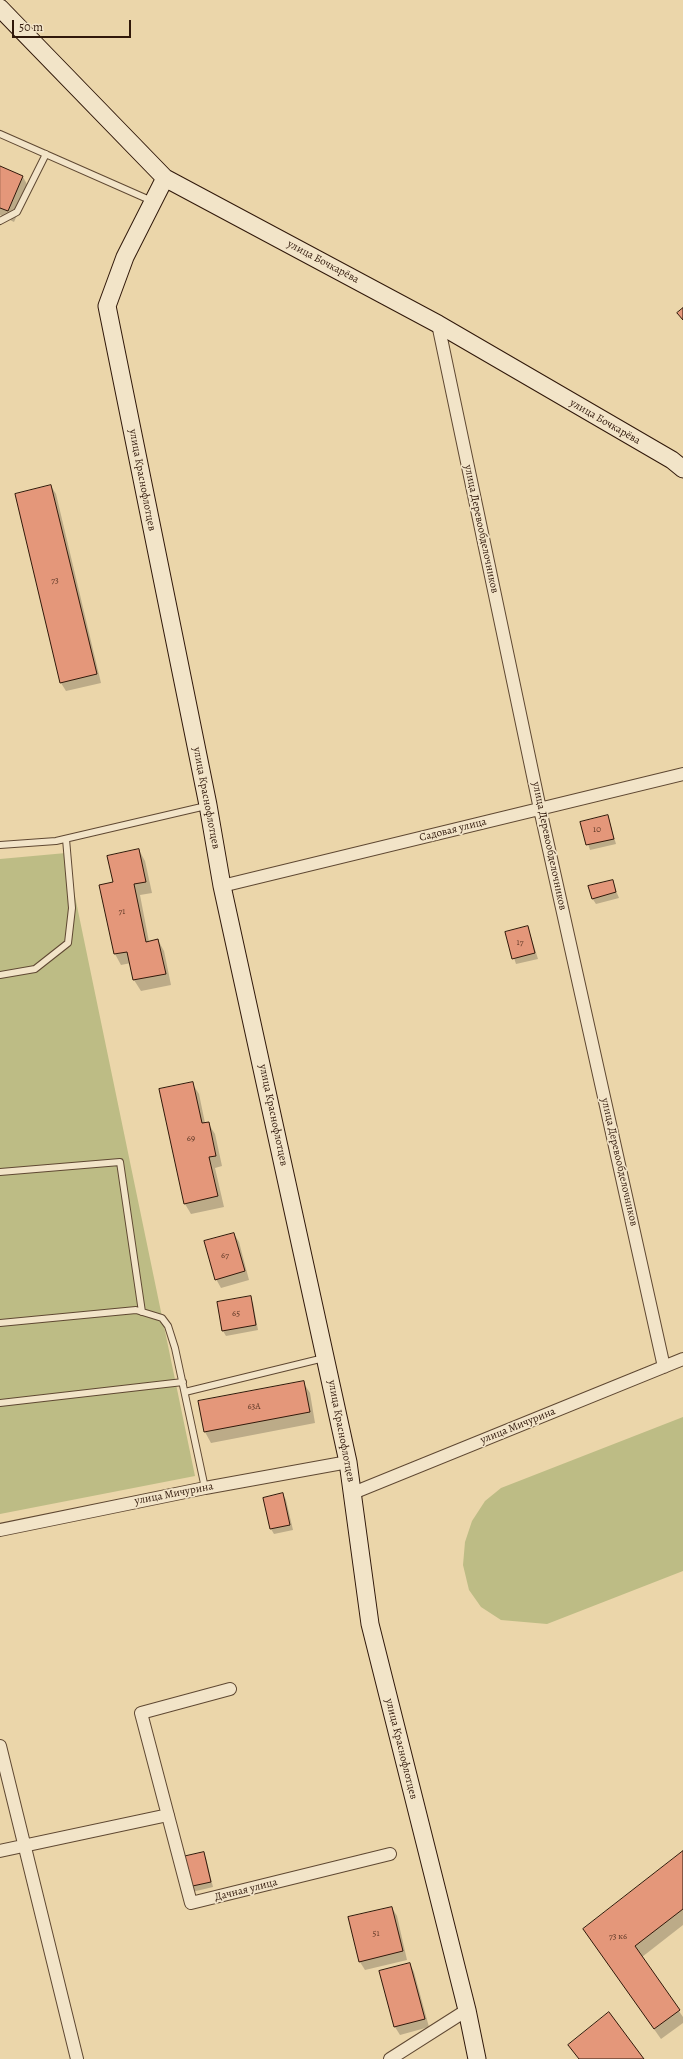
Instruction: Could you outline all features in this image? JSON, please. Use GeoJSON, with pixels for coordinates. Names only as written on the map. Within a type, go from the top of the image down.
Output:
{"type":"FeatureCollection","features":[{"type":"Feature","properties":{"kind":"street","name":"улица Бочкарёва"},"geometry":{"type":"LineString","coordinates":[[0,8],[165,178],[438,324],[672,460],[683,469]]}},
{"type":"Feature","properties":{"kind":"street","name":"улица Краснофлотцев"},"geometry":{"type":"LineString","coordinates":[[165,178],[152,201],[126,257],[107,306],[208,805],[222,886],[348,1462],[370,1624],[467,2010],[477,2059]]}},
{"type":"Feature","properties":{"kind":"street","name":"улица Деревообделочников"},"geometry":{"type":"LineString","coordinates":[[438,324],[540,809],[664,1367]]}},
{"type":"Feature","properties":{"kind":"street","name":"Садовая улица"},"geometry":{"type":"LineString","coordinates":[[222,886],[683,774]]}},
{"type":"Feature","properties":{"kind":"street","name":"улица Мичурина"},"geometry":{"type":"LineString","coordinates":[[353,1493],[683,1359]]}},
{"type":"Feature","properties":{"kind":"street","name":"улица Мичурина"},"geometry":{"type":"LineString","coordinates":[[0,1530],[206,1488],[348,1462]]}},
{"type":"Feature","properties":{"kind":"street","name":"Дачная улица"},"geometry":{"type":"LineString","coordinates":[[230,1690],[141,1713],[191,1903],[390,1854]]}},
{"type":"Feature","properties":{"kind":"street"},"geometry":{"type":"LineString","coordinates":[[0,1746],[26,1846],[77,2059]]}},
{"type":"Feature","properties":{"kind":"street"},"geometry":{"type":"LineString","coordinates":[[0,1851],[168,1815]]}},
{"type":"Feature","properties":{"kind":"street"},"geometry":{"type":"LineString","coordinates":[[390,2059],[467,2010]]}},
{"type":"Feature","properties":{"kind":"lane"},"geometry":{"type":"LineString","coordinates":[[0,134],[152,201]]}},
{"type":"Feature","properties":{"kind":"lane"},"geometry":{"type":"LineString","coordinates":[[0,222],[17,212],[46,154]]}},
{"type":"Feature","properties":{"kind":"lane"},"geometry":{"type":"LineString","coordinates":[[0,845],[66,839],[208,805]]}},
{"type":"Feature","properties":{"kind":"lane"},"geometry":{"type":"LineString","coordinates":[[0,975],[35,969],[68,943],[72,908],[66,839]]}},
{"type":"Feature","properties":{"kind":"lane"},"geometry":{"type":"LineString","coordinates":[[0,1172],[120,1162],[142,1312]]}},
{"type":"Feature","properties":{"kind":"lane"},"geometry":{"type":"LineString","coordinates":[[0,1323],[136,1310],[162,1318],[168,1326],[175,1348],[206,1488]]}},
{"type":"Feature","properties":{"kind":"lane"},"geometry":{"type":"LineString","coordinates":[[185,1392],[326,1357]]}},
{"type":"Feature","properties":{"kind":"lane"},"geometry":{"type":"LineString","coordinates":[[0,1403],[183,1382]]}},
{"type":"Feature","properties":{"kind":"shaded area"},"geometry":{"type":"Polygon","coordinates":[[[66,853],[195,1476],[0,1514],[0,859],[66,853]]]}},
{"type":"Feature","properties":{"kind":"shaded area"},"geometry":{"type":"Polygon","coordinates":[[[683,1417],[683,1571],[547,1624],[501,1620],[481,1607],[469,1590],[463,1565],[465,1542],[472,1521],[485,1501],[501,1488],[683,1417]]]}},
{"type":"Feature","properties":{"kind":"building"},"geometry":{"type":"Polygon","coordinates":[[[0,166],[23,176],[8,211],[0,208],[0,166]]]}},
{"type":"Feature","properties":{"kind":"building"},"geometry":{"type":"Polygon","coordinates":[[[683,308],[683,320],[677,313],[683,308]]]}},
{"type":"Feature","properties":{"kind":"building"},"geometry":{"type":"Polygon","coordinates":[[[51,485],[97,674],[60,683],[15,494],[51,485]]]}},
{"type":"Feature","properties":{"kind":"building"},"geometry":{"type":"Polygon","coordinates":[[[608,815],[614,839],[586,845],[580,822],[608,815]]]}},
{"type":"Feature","properties":{"kind":"building"},"geometry":{"type":"Polygon","coordinates":[[[139,849],[146,882],[134,884],[146,942],[158,939],[166,974],[133,980],[127,952],[114,954],[99,885],[113,882],[107,856],[139,849]]]}},
{"type":"Feature","properties":{"kind":"building"},"geometry":{"type":"Polygon","coordinates":[[[613,880],[616,892],[592,899],[588,886],[613,880]]]}},
{"type":"Feature","properties":{"kind":"building"},"geometry":{"type":"Polygon","coordinates":[[[528,926],[535,953],[512,959],[505,932],[528,926]]]}},
{"type":"Feature","properties":{"kind":"building"},"geometry":{"type":"Polygon","coordinates":[[[193,1082],[202,1123],[209,1122],[216,1156],[209,1157],[218,1196],[184,1204],[159,1089],[193,1082]]]}},
{"type":"Feature","properties":{"kind":"building"},"geometry":{"type":"Polygon","coordinates":[[[234,1233],[245,1271],[215,1280],[204,1241],[234,1233]]]}},
{"type":"Feature","properties":{"kind":"building"},"geometry":{"type":"Polygon","coordinates":[[[251,1296],[256,1325],[222,1331],[217,1302],[251,1296]]]}},
{"type":"Feature","properties":{"kind":"building"},"geometry":{"type":"Polygon","coordinates":[[[304,1381],[310,1412],[204,1432],[198,1401],[304,1381]]]}},
{"type":"Feature","properties":{"kind":"building"},"geometry":{"type":"Polygon","coordinates":[[[283,1493],[290,1525],[270,1529],[263,1498],[283,1493]]]}},
{"type":"Feature","properties":{"kind":"building"},"geometry":{"type":"Polygon","coordinates":[[[683,1851],[683,1909],[635,1946],[680,2010],[654,2029],[583,1929],[683,1851]]]}},
{"type":"Feature","properties":{"kind":"building"},"geometry":{"type":"Polygon","coordinates":[[[204,1852],[211,1882],[188,1887],[182,1857],[204,1852]]]}},
{"type":"Feature","properties":{"kind":"building"},"geometry":{"type":"Polygon","coordinates":[[[392,1907],[403,1951],[359,1962],[348,1917],[392,1907]]]}},
{"type":"Feature","properties":{"kind":"building"},"geometry":{"type":"Polygon","coordinates":[[[410,1963],[425,2019],[394,2027],[379,1971],[410,1963]]]}},
{"type":"Feature","properties":{"kind":"building"},"geometry":{"type":"Polygon","coordinates":[[[609,2012],[644,2059],[579,2059],[568,2045],[609,2012]]]}}]}
